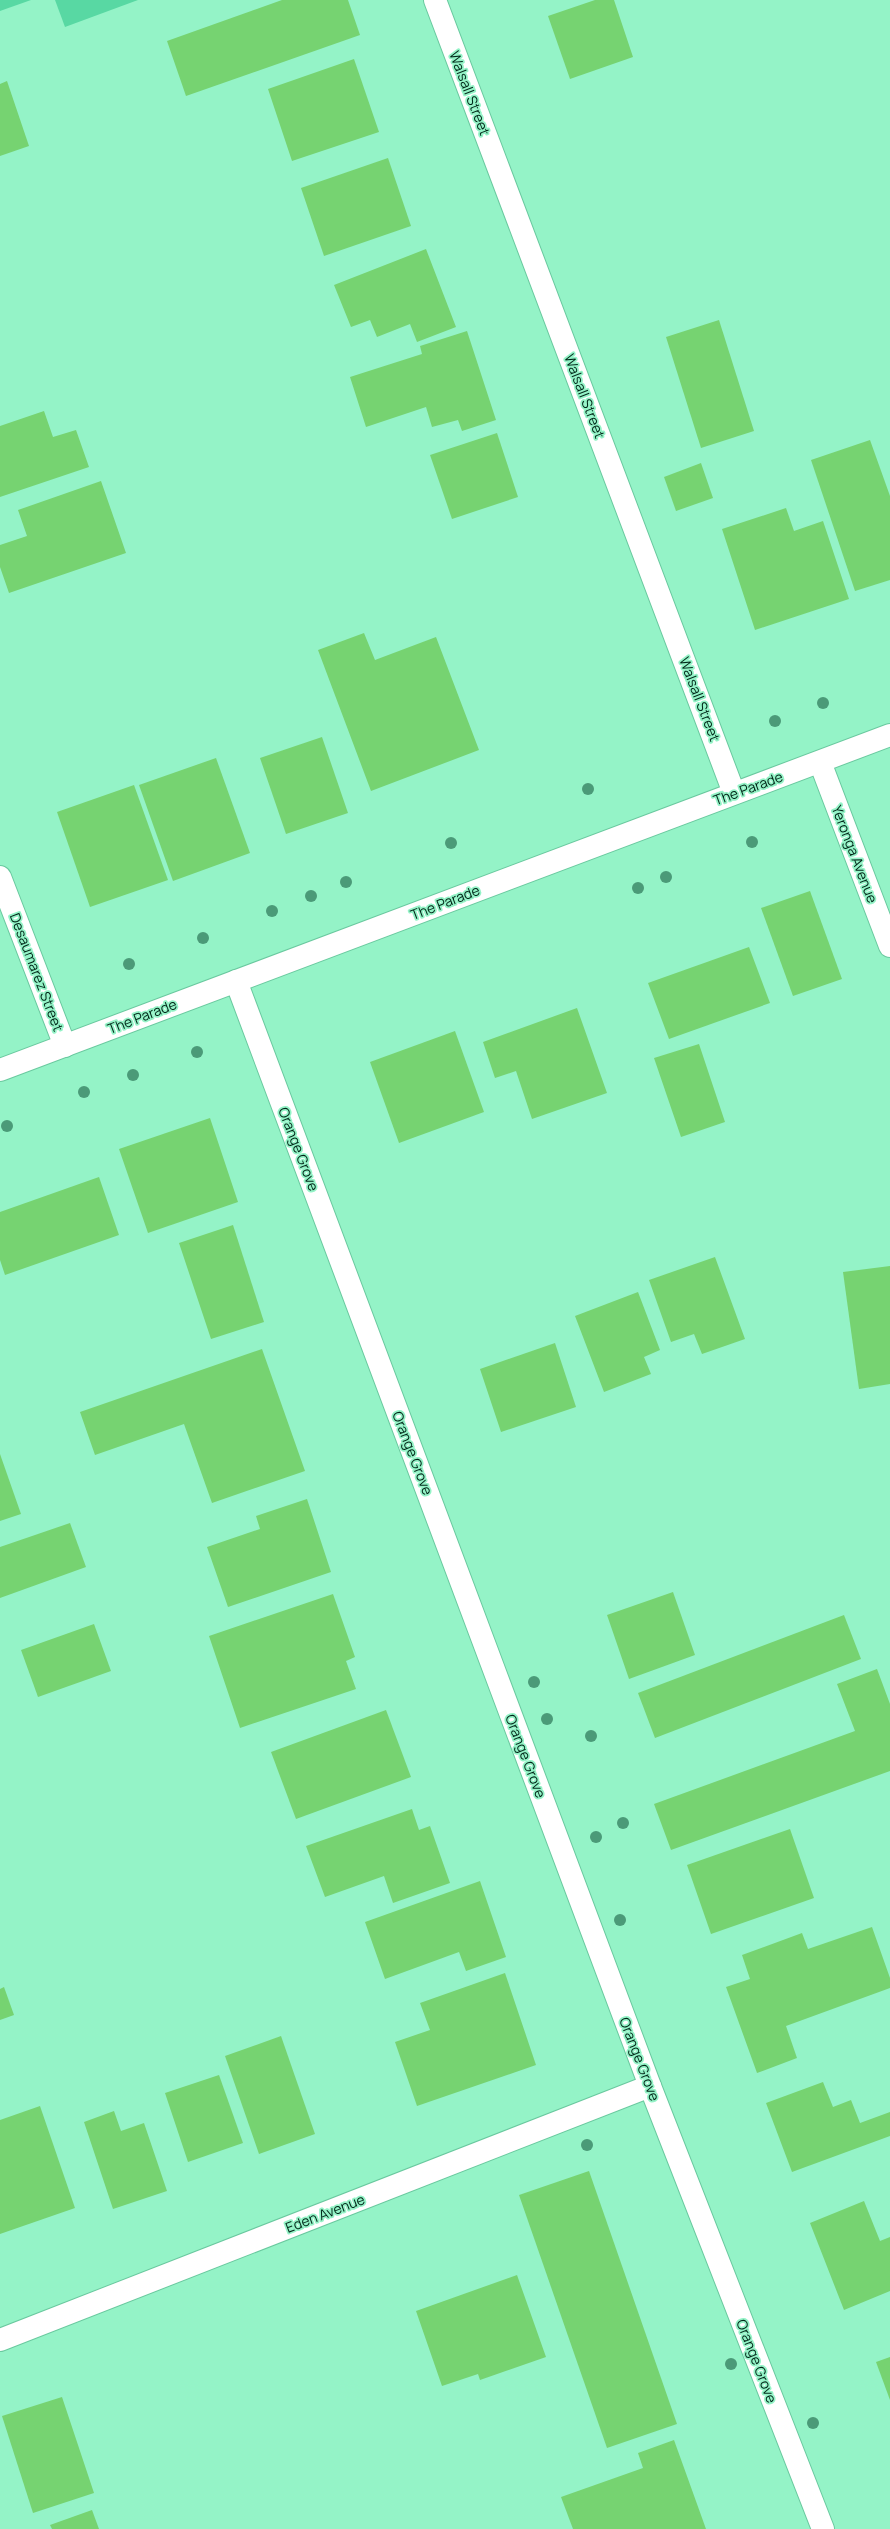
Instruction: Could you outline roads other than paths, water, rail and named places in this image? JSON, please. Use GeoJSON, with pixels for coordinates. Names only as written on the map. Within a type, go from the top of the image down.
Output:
{"type":"FeatureCollection","features":[{"type":"Feature","properties":{"kind":"street","name":"Walsall Street"},"geometry":{"type":"LineString","coordinates":[[435,0],[734,793]]}},
{"type":"Feature","properties":{"kind":"street","name":"The Parade"},"geometry":{"type":"LineString","coordinates":[[0,1070],[890,735]]}},
{"type":"Feature","properties":{"kind":"street","name":"Yeronga Avenue"},"geometry":{"type":"LineString","coordinates":[[820,762],[890,946]]}},
{"type":"Feature","properties":{"kind":"street","name":"Desaumarez Street"},"geometry":{"type":"LineString","coordinates":[[0,877],[65,1046]]}},
{"type":"Feature","properties":{"kind":"street","name":"Orange Grove"},"geometry":{"type":"LineString","coordinates":[[236,981],[650,2086],[823,2529]]}},
{"type":"Feature","properties":{"kind":"street","name":"Eden Avenue"},"geometry":{"type":"LineString","coordinates":[[0,2340],[650,2086]]}}]}
